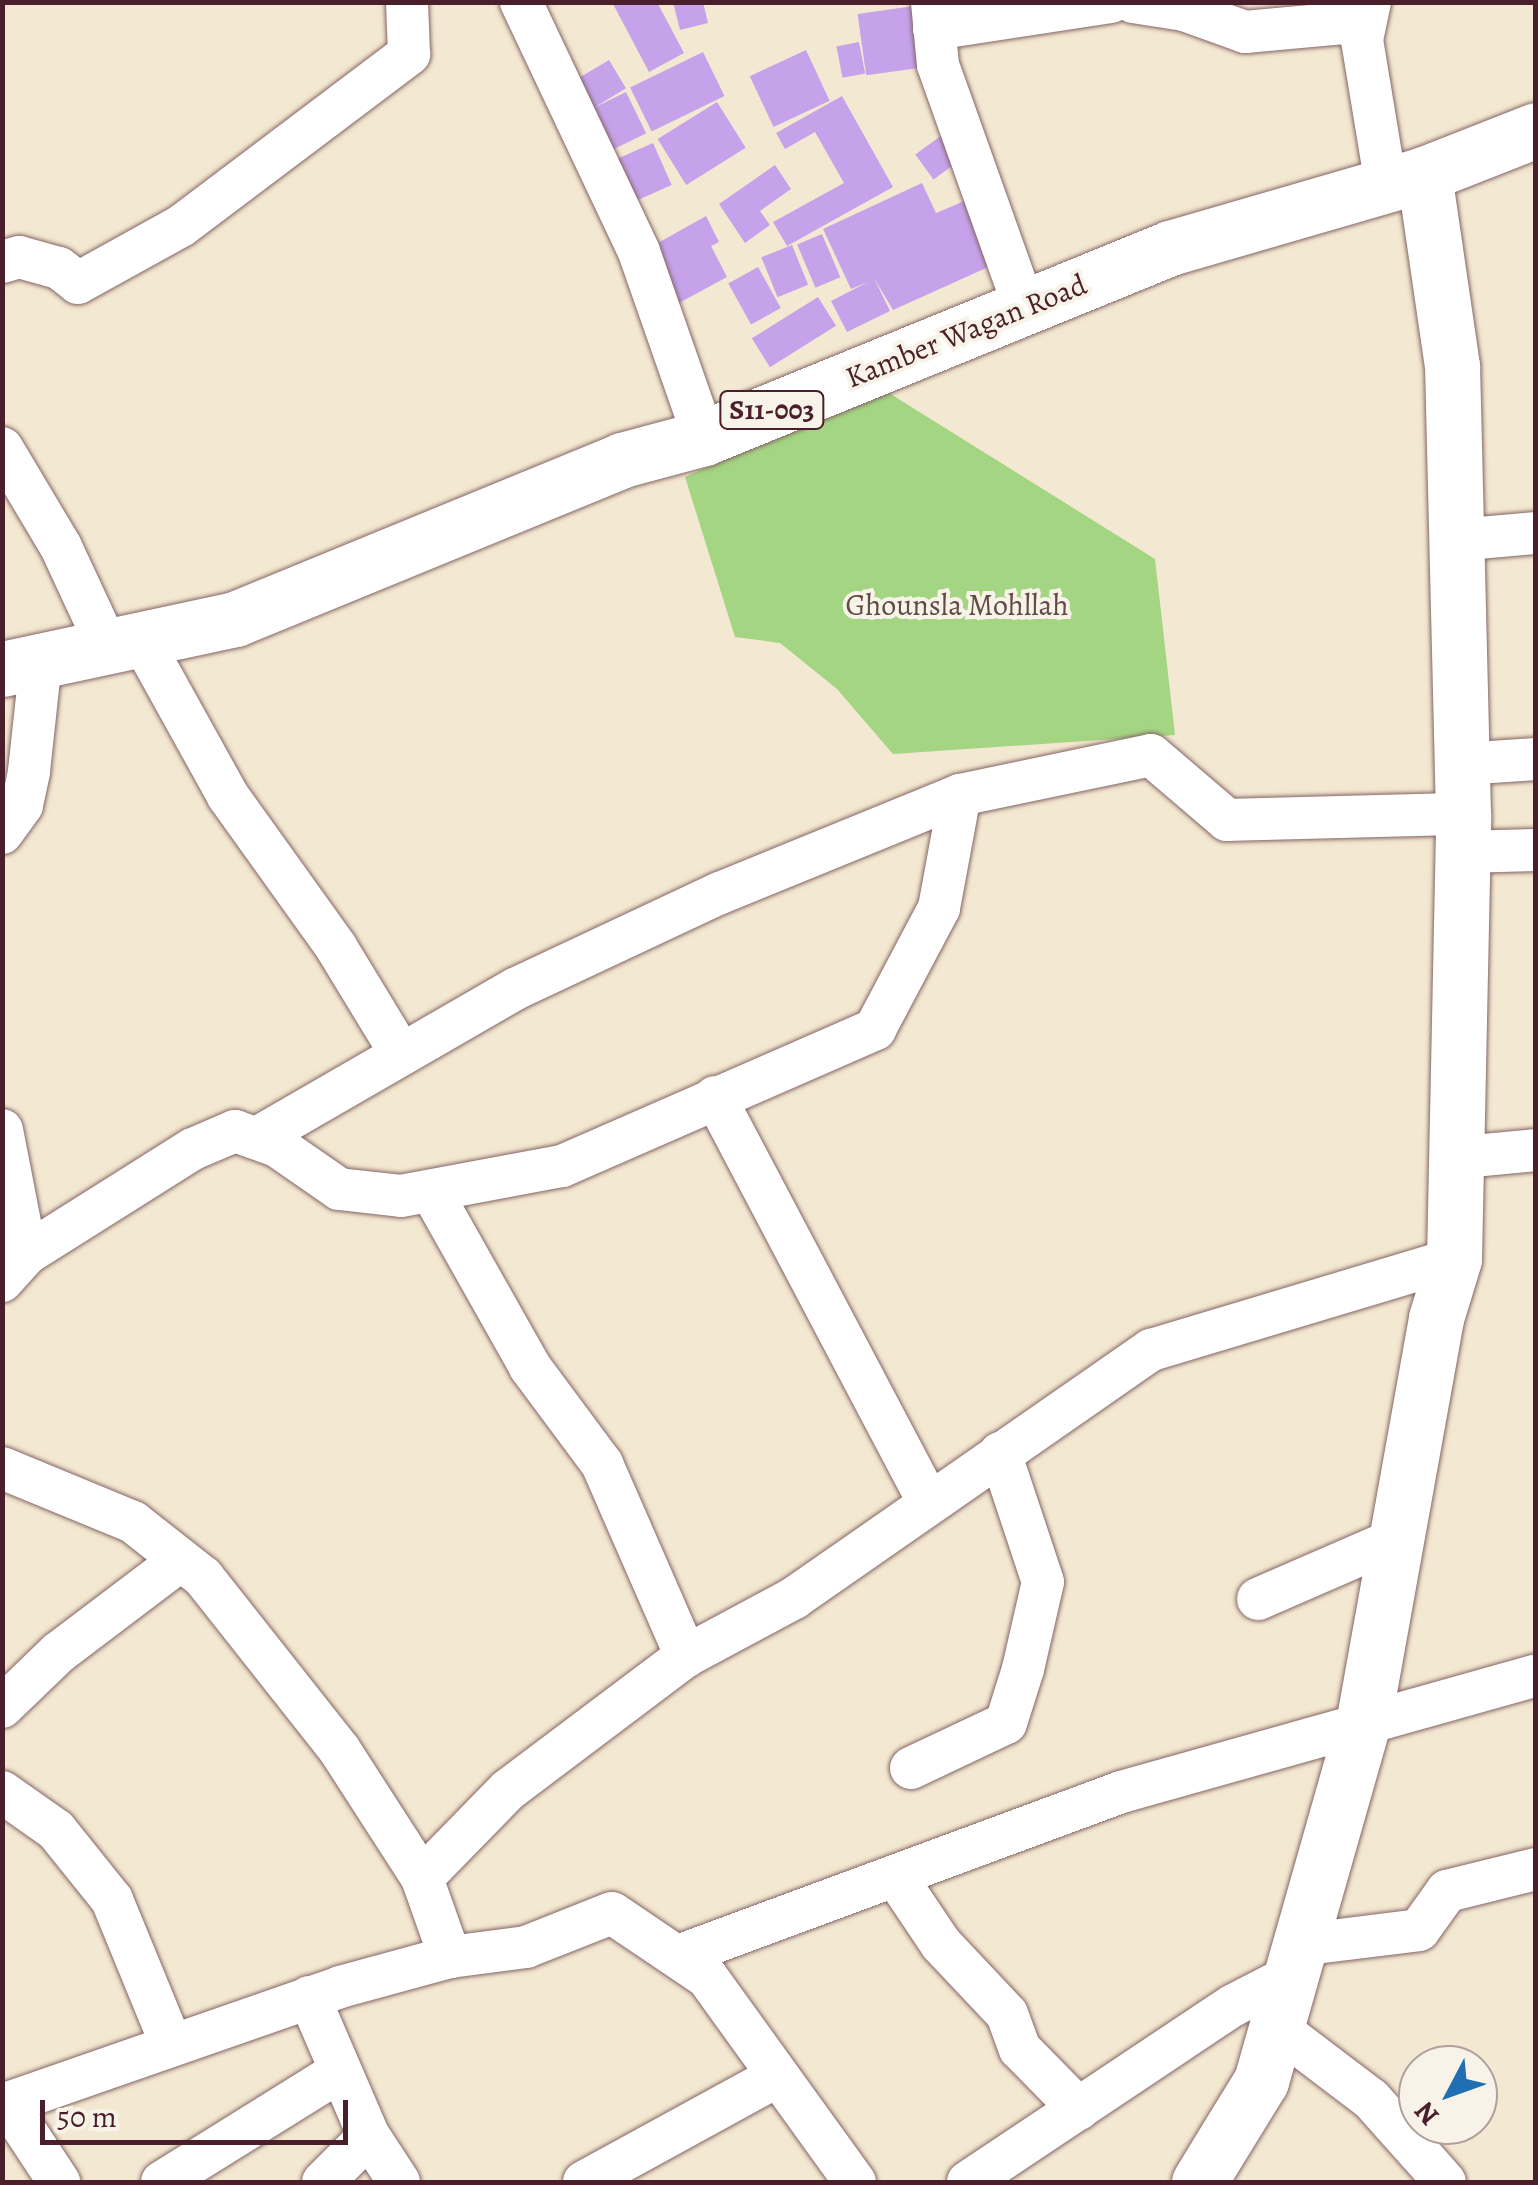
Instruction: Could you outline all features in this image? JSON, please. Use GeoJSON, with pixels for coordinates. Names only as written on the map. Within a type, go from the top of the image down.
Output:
{"type":"FeatureCollection","features":[{"type":"Feature","properties":{"kind":"main road","name":"Kamber Wagan Road"},"geometry":{"type":"LineString","coordinates":[[22,665],[235,619],[622,460],[704,438],[1170,248],[1405,180],[1536,130]]}},
{"type":"Feature","properties":{"kind":"main road"},"geometry":{"type":"LineString","coordinates":[[1199,2182],[1260,2081],[1363,1724],[1436,1318],[1454,1259],[1452,1158],[1462,810],[1452,366],[1405,180]]}},
{"type":"Feature","properties":{"kind":"street"},"geometry":{"type":"LineString","coordinates":[[2,262],[19,257],[59,268],[78,283],[182,226],[409,54],[407,2]]}},
{"type":"Feature","properties":{"kind":"street"},"geometry":{"type":"LineString","coordinates":[[522,2],[639,252],[704,438]]}},
{"type":"Feature","properties":{"kind":"street"},"geometry":{"type":"LineString","coordinates":[[1024,307],[938,65],[933,16],[1112,2]]}},
{"type":"Feature","properties":{"kind":"street"},"geometry":{"type":"LineString","coordinates":[[1133,2],[1184,10],[1246,32],[1368,12],[1362,40],[1405,180]]}},
{"type":"Feature","properties":{"kind":"street"},"geometry":{"type":"LineString","coordinates":[[2,448],[124,643],[336,948],[401,1054]]}},
{"type":"Feature","properties":{"kind":"street"},"geometry":{"type":"LineString","coordinates":[[1456,540],[1536,532]]}},
{"type":"Feature","properties":{"kind":"street"},"geometry":{"type":"LineString","coordinates":[[2,833],[22,804],[29,772],[22,665]]}},
{"type":"Feature","properties":{"kind":"street"},"geometry":{"type":"LineString","coordinates":[[257,1138],[517,988],[720,893],[960,795],[1150,755],[1228,820],[1462,810],[1536,850]]}},
{"type":"Feature","properties":{"kind":"street"},"geometry":{"type":"LineString","coordinates":[[1462,810],[1536,759]]}},
{"type":"Feature","properties":{"kind":"street"},"geometry":{"type":"LineString","coordinates":[[2,1130],[14,1267],[193,1149],[235,1131],[257,1138],[339,1189],[401,1196],[562,1166],[876,1029],[938,908],[960,795]]}},
{"type":"Feature","properties":{"kind":"street"},"geometry":{"type":"LineString","coordinates":[[715,1096],[929,1504]]}},
{"type":"Feature","properties":{"kind":"street"},"geometry":{"type":"LineString","coordinates":[[1452,1158],[1536,1150]]}},
{"type":"Feature","properties":{"kind":"street"},"geometry":{"type":"LineString","coordinates":[[431,1191],[520,1352],[602,1464],[686,1656]]}},
{"type":"Feature","properties":{"kind":"street"},"geometry":{"type":"LineString","coordinates":[[422,1878],[508,1790],[686,1656],[794,1598],[1151,1350],[1454,1259]]}},
{"type":"Feature","properties":{"kind":"street"},"geometry":{"type":"LineString","coordinates":[[911,1768],[1006,1723],[1024,1669],[1043,1582],[1000,1452]]}},
{"type":"Feature","properties":{"kind":"street"},"geometry":{"type":"LineString","coordinates":[[2,1468],[133,1522],[203,1577],[338,1749],[422,1878],[450,1957]]}},
{"type":"Feature","properties":{"kind":"street"},"geometry":{"type":"LineString","coordinates":[[1258,1599],[1396,1539]]}},
{"type":"Feature","properties":{"kind":"street"},"geometry":{"type":"LineString","coordinates":[[2,1707],[58,1653],[180,1560]]}},
{"type":"Feature","properties":{"kind":"street"},"geometry":{"type":"LineString","coordinates":[[678,1956],[1121,1792],[1536,1676]]}},
{"type":"Feature","properties":{"kind":"street"},"geometry":{"type":"LineString","coordinates":[[2,1792],[56,1830],[112,1900],[171,2044]]}},
{"type":"Feature","properties":{"kind":"street"},"geometry":{"type":"LineString","coordinates":[[968,2182],[1232,2006],[1419,1930],[1447,1890],[1536,1869]]}},
{"type":"Feature","properties":{"kind":"street"},"geometry":{"type":"LineString","coordinates":[[896,1876],[940,1944],[1007,2014],[1020,2049],[1079,2109]]}},
{"type":"Feature","properties":{"kind":"street"},"geometry":{"type":"LineString","coordinates":[[59,2182],[5,2104],[308,1998],[450,1957],[526,1947],[612,1914],[707,1977],[856,2182]]}},
{"type":"Feature","properties":{"kind":"street"},"geometry":{"type":"LineString","coordinates":[[1289,1983],[1371,2099],[1445,2182]]}},
{"type":"Feature","properties":{"kind":"street"},"geometry":{"type":"LineString","coordinates":[[308,1998],[369,2136],[399,2182]]}},
{"type":"Feature","properties":{"kind":"street"},"geometry":{"type":"LineString","coordinates":[[162,2182],[340,2070]]}},
{"type":"Feature","properties":{"kind":"street"},"geometry":{"type":"LineString","coordinates":[[584,2182],[778,2076]]}},
{"type":"Feature","properties":{"kind":"street"},"geometry":{"type":"LineString","coordinates":[[323,2182],[369,2136]]}},
{"type":"Feature","properties":{"kind":"green space","name":"Ghounsla Mohllah"},"geometry":{"type":"Polygon","coordinates":[[[881,388],[1155,559],[1175,735],[893,754],[837,689],[780,643],[735,637],[685,477],[881,388]]]}},
{"type":"Feature","properties":{"kind":"building"},"geometry":{"type":"Polygon","coordinates":[[[612,2],[657,2],[684,53],[649,72],[612,2]]]}},
{"type":"Feature","properties":{"kind":"building"},"geometry":{"type":"Polygon","coordinates":[[[673,2],[703,2],[708,23],[680,30],[673,2]]]}},
{"type":"Feature","properties":{"kind":"building"},"geometry":{"type":"Polygon","coordinates":[[[914,6],[923,67],[866,75],[858,14],[914,6]]]}},
{"type":"Feature","properties":{"kind":"building"},"geometry":{"type":"Polygon","coordinates":[[[859,42],[865,73],[843,78],[836,46],[859,42]]]}},
{"type":"Feature","properties":{"kind":"building"},"geometry":{"type":"Polygon","coordinates":[[[806,50],[830,101],[773,127],[750,76],[806,50]]]}},
{"type":"Feature","properties":{"kind":"building"},"geometry":{"type":"Polygon","coordinates":[[[703,52],[724,96],[652,132],[630,88],[703,52]]]}},
{"type":"Feature","properties":{"kind":"building"},"geometry":{"type":"Polygon","coordinates":[[[609,60],[626,88],[591,109],[574,81],[609,60]]]}},
{"type":"Feature","properties":{"kind":"building"},"geometry":{"type":"Polygon","coordinates":[[[626,92],[646,133],[608,152],[588,110],[626,92]]]}},
{"type":"Feature","properties":{"kind":"building"},"geometry":{"type":"Polygon","coordinates":[[[842,96],[893,187],[787,246],[773,222],[844,183],[815,132],[785,149],[776,133],[842,96]]]}},
{"type":"Feature","properties":{"kind":"building"},"geometry":{"type":"Polygon","coordinates":[[[717,102],[746,148],[686,185],[658,139],[717,102]]]}},
{"type":"Feature","properties":{"kind":"building"},"geometry":{"type":"Polygon","coordinates":[[[942,135],[960,160],[934,179],[915,154],[942,135]]]}},
{"type":"Feature","properties":{"kind":"building"},"geometry":{"type":"Polygon","coordinates":[[[653,143],[672,185],[633,202],[615,160],[653,143]]]}},
{"type":"Feature","properties":{"kind":"building"},"geometry":{"type":"Polygon","coordinates":[[[775,165],[791,189],[760,211],[770,225],[745,243],[719,204],[775,165]]]}},
{"type":"Feature","properties":{"kind":"building"},"geometry":{"type":"Polygon","coordinates":[[[922,183],[936,213],[967,200],[995,264],[893,310],[874,278],[890,311],[847,332],[831,301],[868,282],[851,289],[823,229],[922,183]]]}},
{"type":"Feature","properties":{"kind":"building"},"geometry":{"type":"Polygon","coordinates":[[[706,216],[719,242],[711,246],[727,277],[679,303],[649,248],[706,216]]]}},
{"type":"Feature","properties":{"kind":"building"},"geometry":{"type":"Polygon","coordinates":[[[822,234],[840,277],[816,288],[797,245],[822,234]]]}},
{"type":"Feature","properties":{"kind":"building"},"geometry":{"type":"Polygon","coordinates":[[[792,245],[808,285],[778,297],[761,257],[792,245]]]}},
{"type":"Feature","properties":{"kind":"building"},"geometry":{"type":"Polygon","coordinates":[[[758,267],[781,308],[751,325],[728,283],[758,267]]]}},
{"type":"Feature","properties":{"kind":"building"},"geometry":{"type":"Polygon","coordinates":[[[818,297],[836,326],[770,367],[752,338],[818,297]]]}}]}
